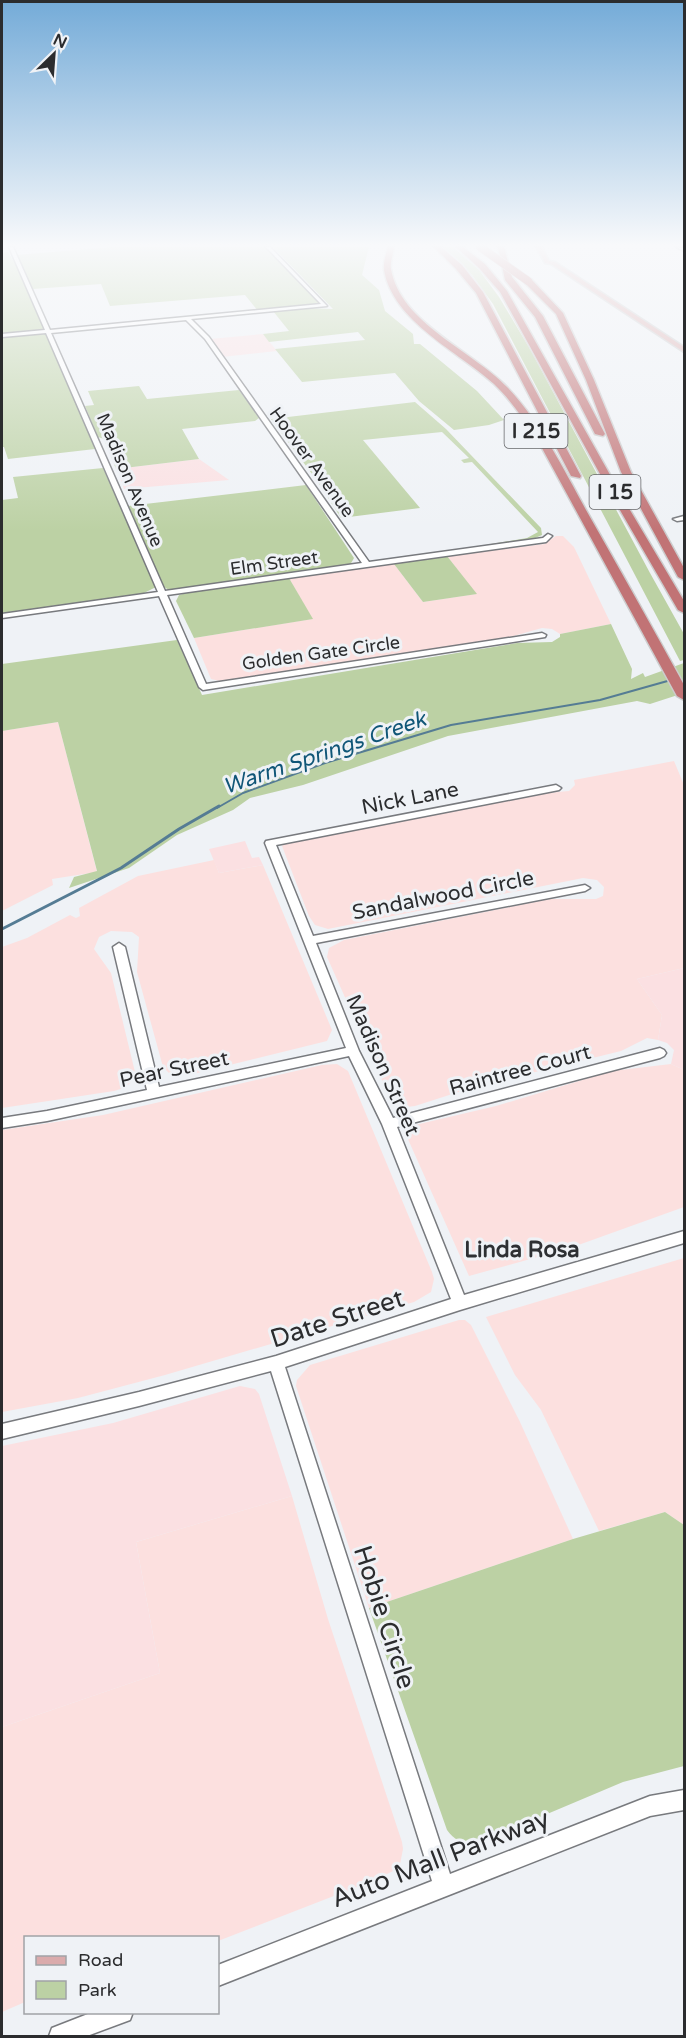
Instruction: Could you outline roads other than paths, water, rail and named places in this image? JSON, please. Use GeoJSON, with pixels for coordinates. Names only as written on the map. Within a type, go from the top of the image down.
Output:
{"type":"FeatureCollection","features":[{"type":"Feature","properties":{"kind":"highway","name":"I 215"},"geometry":{"type":"LineString","coordinates":[[445,342],[499,384],[524,412],[542,439],[658,646]]}},
{"type":"Feature","properties":{"kind":"highway","name":"I 15"},"geometry":{"type":"LineString","coordinates":[[506,342],[579,481]]}},
{"type":"Feature","properties":{"kind":"highway","name":"I 15"},"geometry":{"type":"LineString","coordinates":[[532,342],[684,610]]}},
{"type":"Feature","properties":{"kind":"highway"},"geometry":{"type":"LineString","coordinates":[[540,342],[555,383]]}},
{"type":"Feature","properties":{"kind":"highway"},"geometry":{"type":"LineString","coordinates":[[553,342],[603,439],[626,472],[684,577]]}},
{"type":"Feature","properties":{"kind":"highway"},"geometry":{"type":"LineString","coordinates":[[572,342],[626,472]]}},
{"type":"Feature","properties":{"kind":"highway","name":"I 15"},"geometry":{"type":"LineString","coordinates":[[594,511],[684,696]]}},
{"type":"Feature","properties":{"kind":"street","name":"Madison Avenue"},"geometry":{"type":"LineString","coordinates":[[54,342],[164,594]]}},
{"type":"Feature","properties":{"kind":"street","name":"Hoover Avenue"},"geometry":{"type":"LineString","coordinates":[[210,342],[367,565]]}},
{"type":"Feature","properties":{"kind":"street","name":"Elm Street"},"geometry":{"type":"LineString","coordinates":[[2,616],[546,540],[548,536]]}},
{"type":"Feature","properties":{"kind":"street","name":"Golden Gate Circle"},"geometry":{"type":"LineString","coordinates":[[164,594],[203,687],[542,635]]}},
{"type":"Feature","properties":{"kind":"street","name":"Nick Lane"},"geometry":{"type":"LineString","coordinates":[[270,843],[556,788]]}},
{"type":"Feature","properties":{"kind":"street","name":"Madison Street"},"geometry":{"type":"LineString","coordinates":[[270,843],[353,1051],[389,1125],[460,1303]]}},
{"type":"Feature","properties":{"kind":"street","name":"Sandalwood Circle"},"geometry":{"type":"LineString","coordinates":[[309,941],[585,888]]}},
{"type":"Feature","properties":{"kind":"street"},"geometry":{"type":"LineString","coordinates":[[119,947],[154,1094]]}},
{"type":"Feature","properties":{"kind":"street","name":"Pear Street"},"geometry":{"type":"LineString","coordinates":[[2,1123],[47,1116],[353,1051]]}},
{"type":"Feature","properties":{"kind":"street","name":"Raintree Court"},"geometry":{"type":"LineString","coordinates":[[389,1125],[660,1053]]}},
{"type":"Feature","properties":{"kind":"street","name":"Date Street"},"geometry":{"type":"LineString","coordinates":[[2,1431],[139,1399],[276,1363],[460,1303],[684,1237]]}},
{"type":"Feature","properties":{"kind":"street","name":"Hobie Circle"},"geometry":{"type":"LineString","coordinates":[[276,1363],[444,1887]]}},
{"type":"Feature","properties":{"kind":"street","name":"Auto Mall Parkway"},"geometry":{"type":"LineString","coordinates":[[219,1975],[650,1806],[684,1800]]}},
{"type":"Feature","properties":{"kind":"street"},"geometry":{"type":"LineString","coordinates":[[60,2037],[119,2014]]}},
{"type":"Feature","properties":{"kind":"waterway","name":"Warm Springs Creek"},"geometry":{"type":"LineString","coordinates":[[217,808],[243,793],[325,763],[451,725],[600,700],[671,680]]}},
{"type":"Feature","properties":{"kind":"waterway","name":"Warm Springs Creek"},"geometry":{"type":"LineString","coordinates":[[2,929],[121,868],[179,829],[219,806]]}},
{"type":"Feature","properties":{"kind":"district","name":"Linda Rosa"},"geometry":{"type":"Point","coordinates":[522,1249]}}]}
